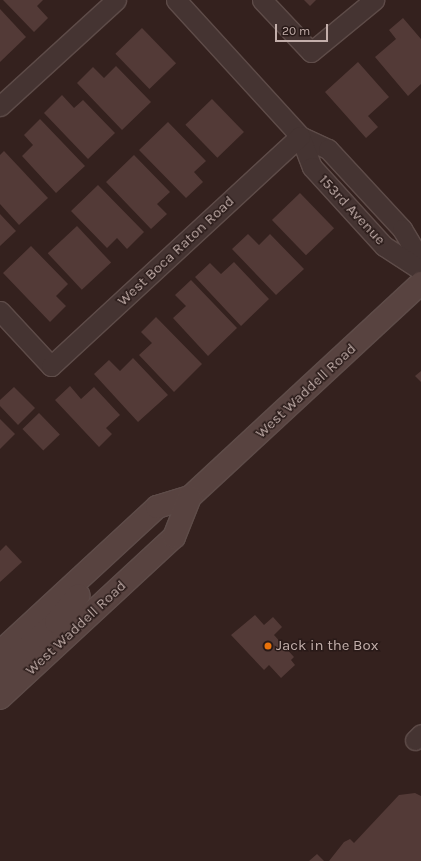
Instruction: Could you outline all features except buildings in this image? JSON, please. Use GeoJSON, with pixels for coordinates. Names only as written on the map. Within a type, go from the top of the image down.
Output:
{"type":"FeatureCollection","features":[{"type":"Feature","properties":{"kind":"main road","name":"West Waddell Road"},"geometry":{"type":"LineString","coordinates":[[0,698],[174,537],[190,498],[421,284]]}},
{"type":"Feature","properties":{"kind":"main road","name":"West Waddell Road"},"geometry":{"type":"LineString","coordinates":[[0,652],[157,507],[190,498]]}},
{"type":"Feature","properties":{"kind":"main road"},"geometry":{"type":"LineString","coordinates":[[0,673],[71,607],[79,595],[84,575]]}},
{"type":"Feature","properties":{"kind":"street"},"geometry":{"type":"LineString","coordinates":[[0,106],[116,0]]}},
{"type":"Feature","properties":{"kind":"street","name":"153rd Avenue"},"geometry":{"type":"LineString","coordinates":[[176,0],[300,136],[317,173],[384,246],[421,270]]}},
{"type":"Feature","properties":{"kind":"street"},"geometry":{"type":"LineString","coordinates":[[262,0],[311,52],[374,0]]}},
{"type":"Feature","properties":{"kind":"street","name":"153rd Avenue"},"geometry":{"type":"LineString","coordinates":[[300,136],[328,149],[402,229],[421,261]]}},
{"type":"Feature","properties":{"kind":"street","name":"West Boca Raton Road"},"geometry":{"type":"LineString","coordinates":[[0,311],[51,366],[300,136]]}},
{"type":"Feature","properties":{"kind":"place","name":"Jack in the Box"},"geometry":{"type":"Point","coordinates":[268,646]}}]}
